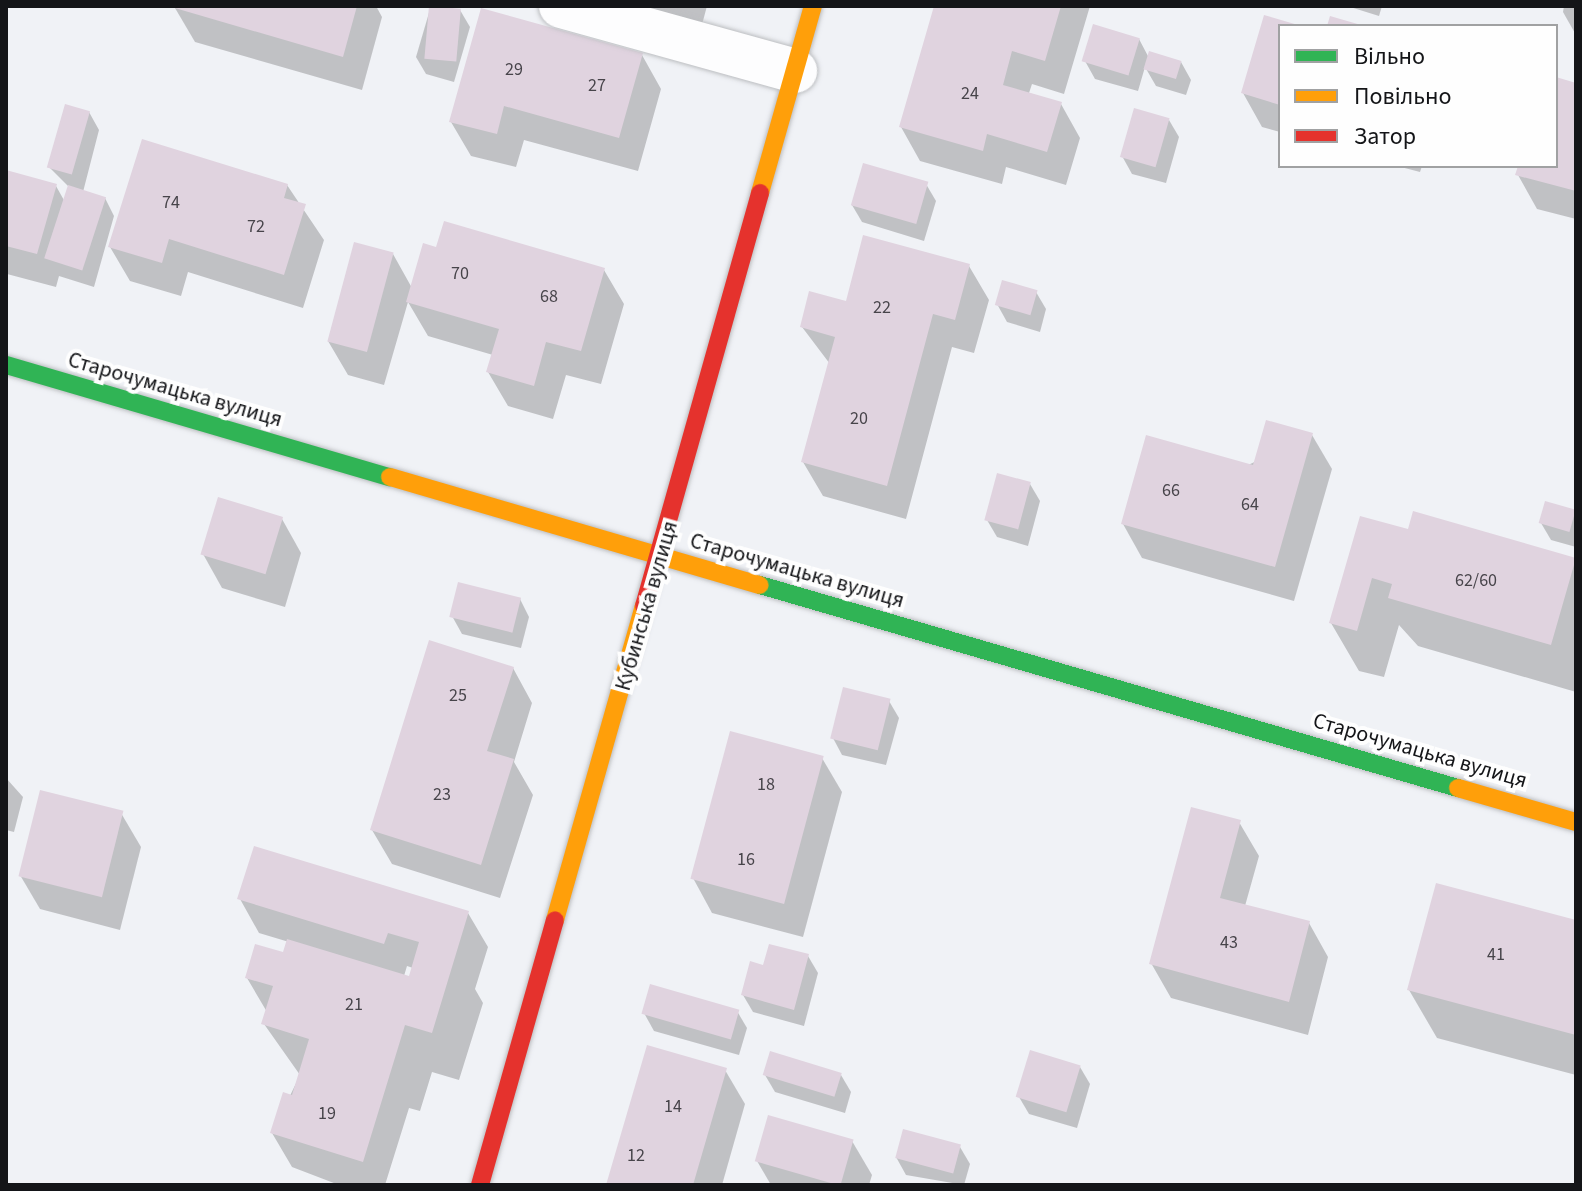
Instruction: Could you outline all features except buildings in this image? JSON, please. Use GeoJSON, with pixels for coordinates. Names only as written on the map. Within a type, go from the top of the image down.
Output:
{"type":"FeatureCollection","features":[{"type":"Feature","properties":{"kind":"street"},"geometry":{"type":"LineString","coordinates":[[561,6],[795,71]]}},
{"type":"Feature","properties":{"kind":"street","name":"Кубинська вулиця"},"geometry":{"type":"LineString","coordinates":[[480,1185],[661,557],[813,6]]}},
{"type":"Feature","properties":{"kind":"street","name":"Старочумацька вулиця"},"geometry":{"type":"LineString","coordinates":[[6,365],[1576,822]]}},
{"type":"Feature","properties":{"kind":"traffic: fast"},"geometry":{"type":"LineString","coordinates":[[6,365],[390,477]]}},
{"type":"Feature","properties":{"kind":"traffic: fast"},"geometry":{"type":"LineString","coordinates":[[760,585],[1458,788]]}},
{"type":"Feature","properties":{"kind":"traffic: slow"},"geometry":{"type":"LineString","coordinates":[[760,193],[813,6]]}},
{"type":"Feature","properties":{"kind":"traffic: slow"},"geometry":{"type":"LineString","coordinates":[[390,477],[760,585]]}},
{"type":"Feature","properties":{"kind":"traffic: slow"},"geometry":{"type":"LineString","coordinates":[[555,920],[644,606]]}},
{"type":"Feature","properties":{"kind":"traffic: slow"},"geometry":{"type":"LineString","coordinates":[[1458,788],[1576,822]]}},
{"type":"Feature","properties":{"kind":"traffic: jam"},"geometry":{"type":"LineString","coordinates":[[644,606],[760,193]]}},
{"type":"Feature","properties":{"kind":"traffic: jam"},"geometry":{"type":"LineString","coordinates":[[480,1185],[555,920]]}}]}
